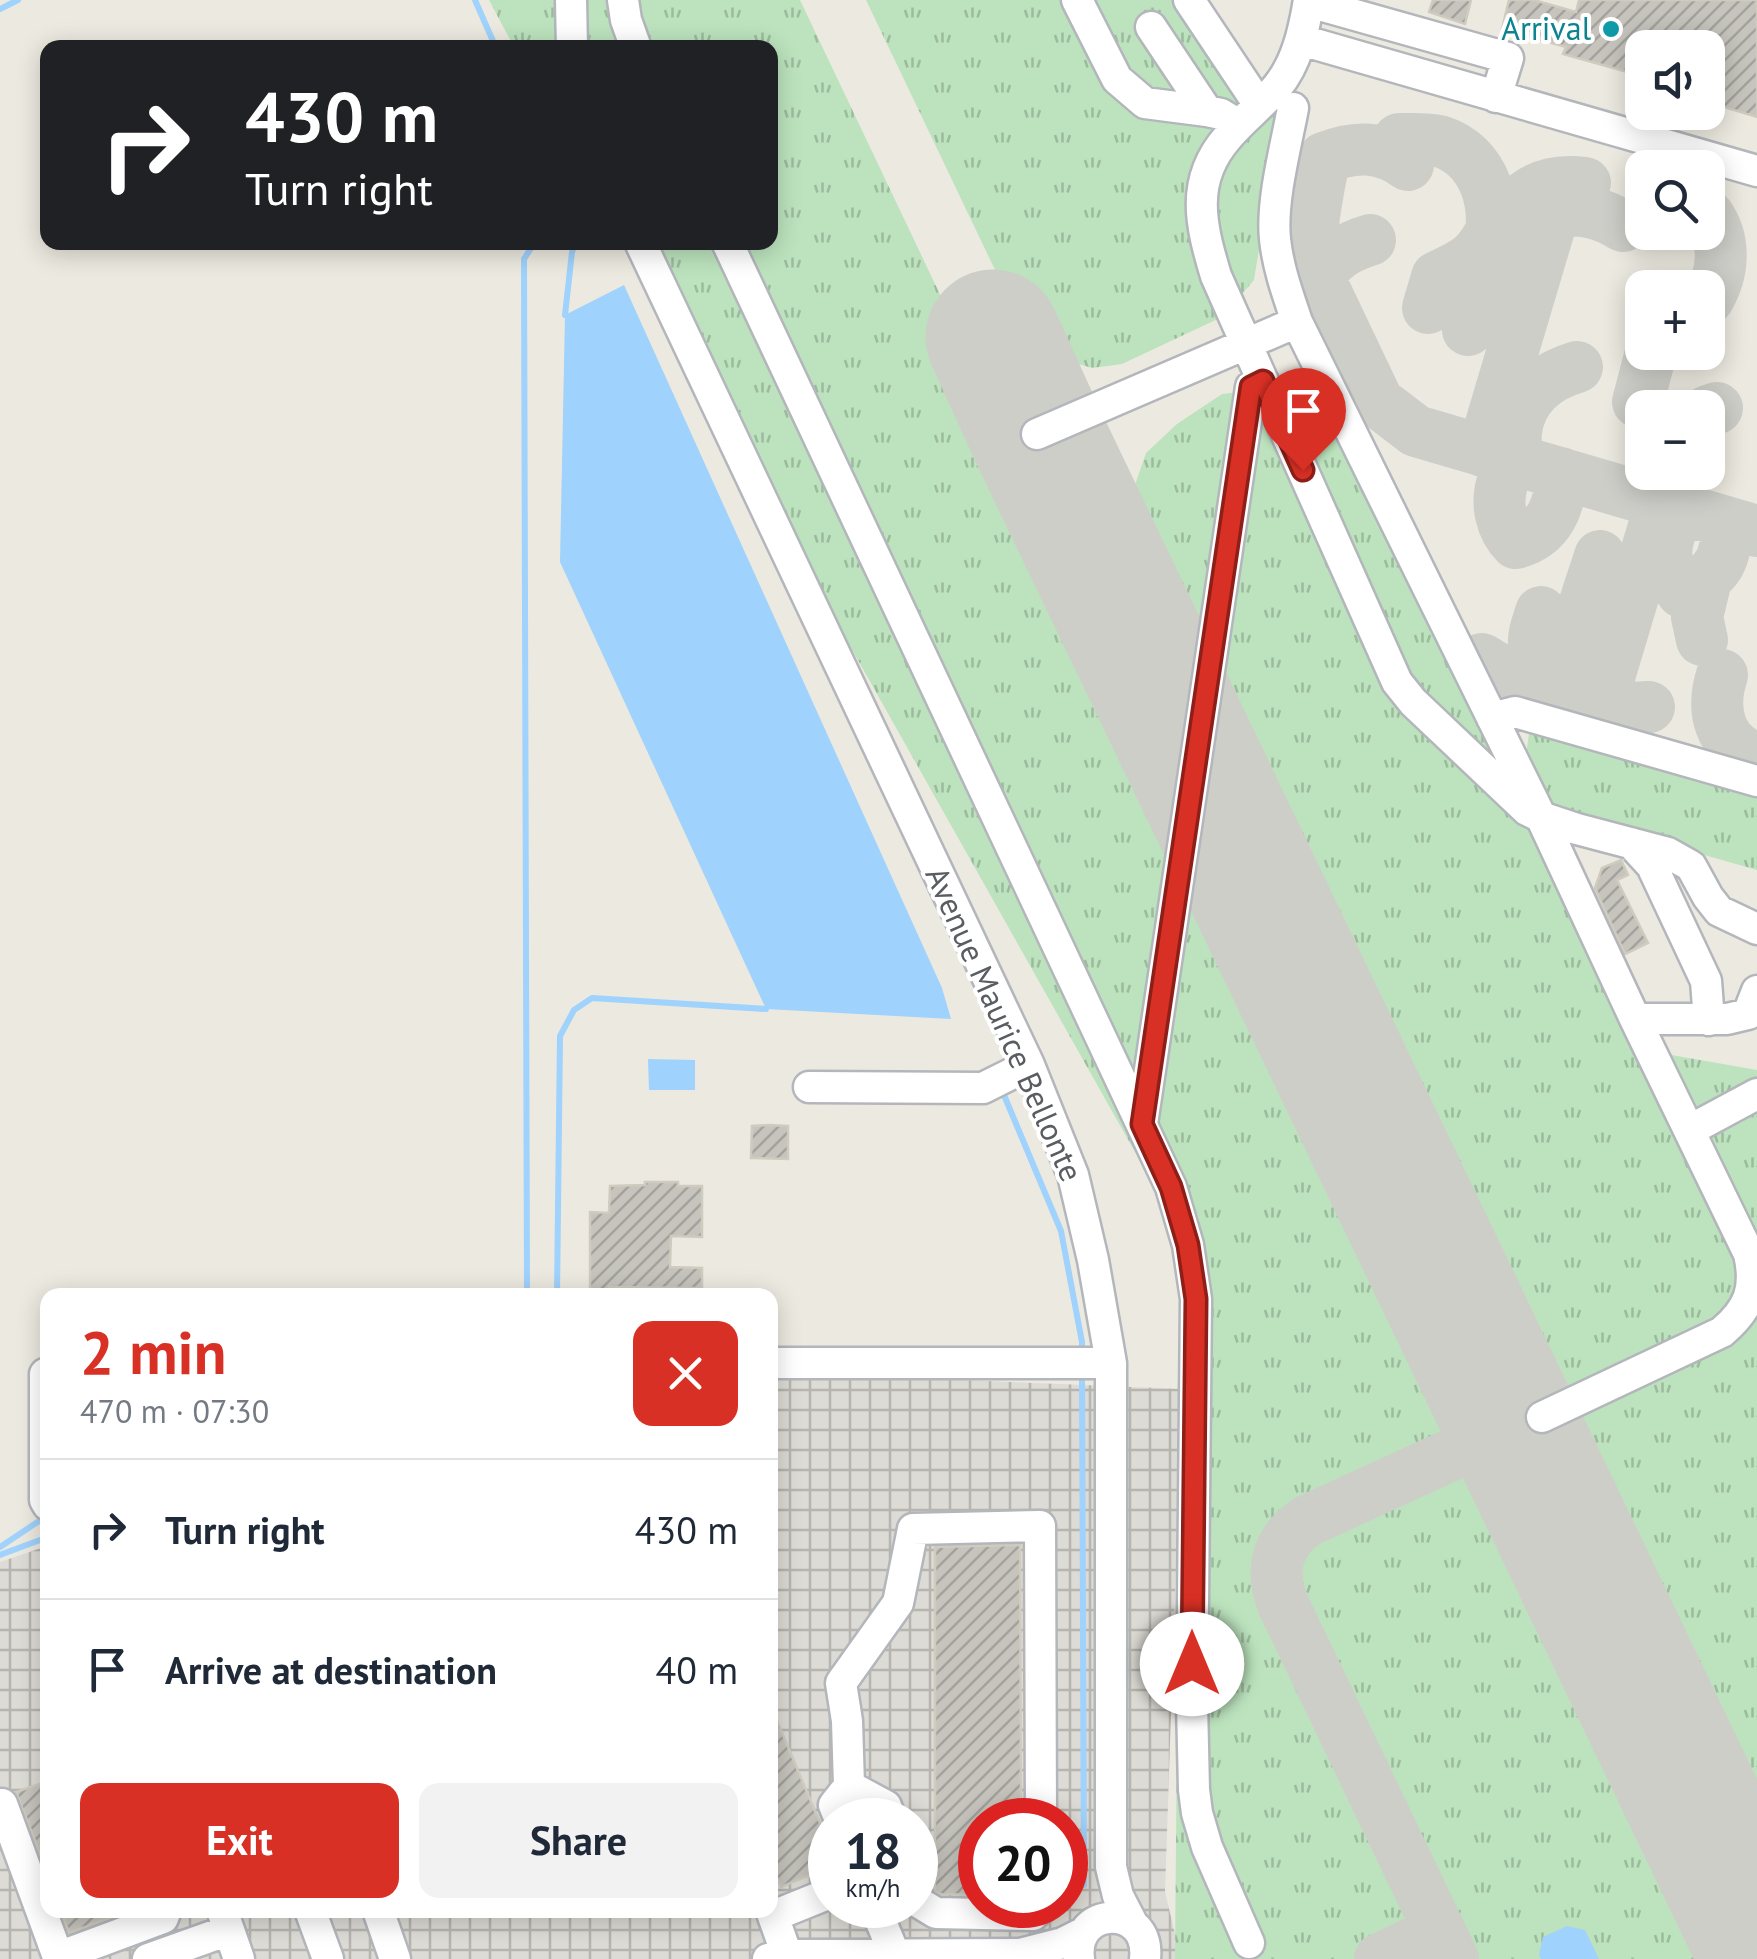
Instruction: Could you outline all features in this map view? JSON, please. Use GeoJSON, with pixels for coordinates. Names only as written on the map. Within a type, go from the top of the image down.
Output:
{"type":"FeatureCollection","features":[{"type":"Feature","properties":{"kind":"street"},"geometry":{"type":"LineString","coordinates":[[570,0],[572,40]]}},
{"type":"Feature","properties":{"kind":"street"},"geometry":{"type":"LineString","coordinates":[[623,0],[633,40]]}},
{"type":"Feature","properties":{"kind":"street"},"geometry":{"type":"LineString","coordinates":[[1077,0],[1117,79],[1145,103],[1249,115]]}},
{"type":"Feature","properties":{"kind":"street"},"geometry":{"type":"LineString","coordinates":[[1189,0],[1249,115]]}},
{"type":"Feature","properties":{"kind":"street"},"geometry":{"type":"LineString","coordinates":[[1496,98],[1508,58],[1309,1],[1301,40],[1279,85],[1226,138],[1204,182],[1202,228],[1216,276],[1397,682],[1527,810],[1668,852],[1690,866],[1719,911],[1757,929]]}},
{"type":"Feature","properties":{"kind":"street"},"geometry":{"type":"LineString","coordinates":[[1151,27],[1207,110]]}},
{"type":"Feature","properties":{"kind":"street"},"geometry":{"type":"LineString","coordinates":[[1301,40],[1757,171]]}},
{"type":"Feature","properties":{"kind":"street"},"geometry":{"type":"LineString","coordinates":[[1293,108],[1275,237],[1298,322],[1541,817],[1756,1273],[1742,1315],[1722,1332],[1542,1417]]}},
{"type":"Feature","properties":{"kind":"street","name":"Avenue Maurice Bellonte"},"geometry":{"type":"LineString","coordinates":[[644,250],[1008,1076],[1073,1175],[1093,1260],[1092,1363],[1111,1867],[1118,1896],[1141,1942]]}},
{"type":"Feature","properties":{"kind":"street"},"geometry":{"type":"LineString","coordinates":[[730,250],[1171,1187],[1188,1245],[1196,1299],[1194,1790],[1207,1847],[1249,1943]]}},
{"type":"Feature","properties":{"kind":"street"},"geometry":{"type":"LineString","coordinates":[[1037,434],[1298,322]]}},
{"type":"Feature","properties":{"kind":"street"},"geometry":{"type":"LineString","coordinates":[[1142,1124],[1251,387],[1263,381]]}},
{"type":"Feature","properties":{"kind":"street"},"geometry":{"type":"LineString","coordinates":[[1492,718],[1515,712],[1757,781]]}},
{"type":"Feature","properties":{"kind":"street"},"geometry":{"type":"LineString","coordinates":[[1631,844],[1652,866],[1706,981],[1708,1020]]}},
{"type":"Feature","properties":{"kind":"street"},"geometry":{"type":"LineString","coordinates":[[1635,1020],[1728,1020],[1748,1014],[1757,991]]}},
{"type":"Feature","properties":{"kind":"street"},"geometry":{"type":"LineString","coordinates":[[809,1087],[1008,1076]]}},
{"type":"Feature","properties":{"kind":"street"},"geometry":{"type":"LineString","coordinates":[[1690,1130],[1757,1094]]}},
{"type":"Feature","properties":{"kind":"street"},"geometry":{"type":"LineString","coordinates":[[778,1364],[1092,1363]]}},
{"type":"Feature","properties":{"kind":"street"},"geometry":{"type":"LineString","coordinates":[[839,1798],[849,1786],[842,1683],[898,1602],[912,1529],[1040,1526],[1040,1798]]}},
{"type":"Feature","properties":{"kind":"street"},"geometry":{"type":"LineString","coordinates":[[849,1786],[871,1798]]}},
{"type":"Feature","properties":{"kind":"street"},"geometry":{"type":"LineString","coordinates":[[2,1804],[40,1907]]}},
{"type":"Feature","properties":{"kind":"street","name":"Avenue Maurice Bellonte"},"geometry":{"type":"LineString","coordinates":[[1085,1938],[1111,1867]]}},
{"type":"Feature","properties":{"kind":"street"},"geometry":{"type":"LineString","coordinates":[[778,1908],[808,1899]]}},
{"type":"Feature","properties":{"kind":"street"},"geometry":{"type":"LineString","coordinates":[[764,1918],[778,1957],[894,1953],[1031,1956],[1085,1938],[1113,1917],[1141,1942],[1172,1959]]}},
{"type":"Feature","properties":{"kind":"street"},"geometry":{"type":"LineString","coordinates":[[44,1918],[58,1956],[163,1918]]}},
{"type":"Feature","properties":{"kind":"street"},"geometry":{"type":"LineString","coordinates":[[313,1918],[328,1959]]}},
{"type":"Feature","properties":{"kind":"street"},"geometry":{"type":"LineString","coordinates":[[381,1918],[395,1959]]}},
{"type":"Feature","properties":{"kind":"street"},"geometry":{"type":"LineString","coordinates":[[884,1928],[894,1953]]}},
{"type":"Feature","properties":{"kind":"street"},"geometry":{"type":"LineString","coordinates":[[148,1959],[230,1933]]}},
{"type":"Feature","properties":{"kind":"shaded area"},"geometry":{"type":"Polygon","coordinates":[[[778,1372],[1182,1389],[1165,1892],[1181,1959],[0,1959],[0,1562],[40,1548],[40,1918],[778,1918],[778,1372]]]}},
{"type":"Feature","properties":{"kind":"green space"},"geometry":{"type":"Polygon","coordinates":[[[489,0],[800,0],[1459,1386],[1460,1417],[1450,1434],[1301,1506],[1273,1536],[1265,1558],[1269,1600],[1437,1959],[1175,1959],[1181,1270],[1166,1207],[627,250],[778,250],[778,40],[510,40],[489,0]]]}},
{"type":"Feature","properties":{"kind":"green space"},"geometry":{"type":"Polygon","coordinates":[[[866,0],[1184,0],[1267,91],[1280,119],[1254,280],[1222,317],[1122,364],[1092,368],[1065,360],[1018,318],[866,0]]]}},
{"type":"Feature","properties":{"kind":"green space"},"geometry":{"type":"Polygon","coordinates":[[[1292,386],[1354,449],[1643,1050],[1757,1070],[1757,1866],[1183,670],[1187,666],[1142,561],[1134,509],[1135,485],[1146,453],[1177,424],[1222,394],[1292,386]]]}},
{"type":"Feature","properties":{"kind":"green space"},"geometry":{"type":"Polygon","coordinates":[[[1530,726],[1757,791],[1757,870],[1578,819],[1545,798],[1525,763],[1530,726]]]}},
{"type":"Feature","properties":{"kind":"green space"},"geometry":{"type":"Polygon","coordinates":[[[1462,1461],[1484,1464],[1503,1476],[1734,1959],[1471,1959],[1291,1579],[1296,1556],[1308,1536],[1462,1461]]]}},
{"type":"Feature","properties":{"kind":"water"},"geometry":{"type":"Polygon","coordinates":[[[624,285],[942,988],[951,1019],[766,1009],[560,562],[565,315],[624,285]]]}},
{"type":"Feature","properties":{"kind":"water"},"geometry":{"type":"Polygon","coordinates":[[[648,1059],[695,1060],[695,1090],[649,1090],[648,1059]]]}},
{"type":"Feature","properties":{"kind":"water"},"geometry":{"type":"Polygon","coordinates":[[[1567,1926],[1585,1930],[1599,1959],[1541,1959],[1543,1937],[1567,1926]]]}},
{"type":"Feature","properties":{"kind":"building"},"geometry":{"type":"Polygon","coordinates":[[[1433,0],[1471,0],[1465,24],[1429,12],[1433,0]]]}},
{"type":"Feature","properties":{"kind":"building"},"geometry":{"type":"Polygon","coordinates":[[[1509,0],[1534,0],[1576,12],[1579,0],[1757,0],[1757,117],[1725,107],[1725,30],[1625,30],[1625,71],[1563,54],[1566,47],[1502,29],[1509,0]]]}},
{"type":"Feature","properties":{"kind":"building"},"geometry":{"type":"Polygon","coordinates":[[[1621,860],[1628,875],[1617,880],[1648,943],[1625,954],[1595,888],[1602,868],[1621,860]]]}},
{"type":"Feature","properties":{"kind":"building"},"geometry":{"type":"Polygon","coordinates":[[[752,1126],[788,1126],[788,1159],[751,1158],[752,1126]]]}},
{"type":"Feature","properties":{"kind":"building"},"geometry":{"type":"Polygon","coordinates":[[[678,1182],[678,1186],[702,1186],[702,1237],[671,1236],[670,1267],[702,1268],[702,1288],[590,1288],[590,1212],[609,1213],[610,1186],[678,1182]]]}},
{"type":"Feature","properties":{"kind":"building"},"geometry":{"type":"Polygon","coordinates":[[[1020,1545],[1021,1798],[958,1798],[958,1894],[938,1892],[935,1547],[1020,1545]]]}},
{"type":"Feature","properties":{"kind":"building"},"geometry":{"type":"Polygon","coordinates":[[[778,1723],[809,1798],[808,1876],[781,1887],[778,1880],[778,1723]]]}},
{"type":"Feature","properties":{"kind":"building"},"geometry":{"type":"Polygon","coordinates":[[[40,1784],[40,1854],[16,1792],[40,1784]]]}},
{"type":"Feature","properties":{"kind":"building"},"geometry":{"type":"Polygon","coordinates":[[[64,1918],[110,1918],[69,1933],[64,1918]]]}},
{"type":"Feature","properties":{"kind":"waterway"},"geometry":{"type":"LineString","coordinates":[[0,9],[18,0]]}},
{"type":"Feature","properties":{"kind":"waterway"},"geometry":{"type":"LineString","coordinates":[[475,0],[492,40]]}},
{"type":"Feature","properties":{"kind":"waterway"},"geometry":{"type":"LineString","coordinates":[[527,1288],[524,259],[530,250]]}},
{"type":"Feature","properties":{"kind":"waterway"},"geometry":{"type":"LineString","coordinates":[[565,315],[573,250]]}},
{"type":"Feature","properties":{"kind":"waterway"},"geometry":{"type":"LineString","coordinates":[[557,1288],[560,1036],[574,1010],[592,998],[766,1009]]}},
{"type":"Feature","properties":{"kind":"waterway"},"geometry":{"type":"LineString","coordinates":[[1001,1088],[1061,1231],[1082,1357]]}},
{"type":"Feature","properties":{"kind":"waterway"},"geometry":{"type":"LineString","coordinates":[[1082,1374],[1084,1798]]}},
{"type":"Feature","properties":{"kind":"waterway"},"geometry":{"type":"LineString","coordinates":[[0,1547],[40,1520]]}},
{"type":"Feature","properties":{"kind":"waterway"},"geometry":{"type":"LineString","coordinates":[[0,1555],[40,1540]]}},
{"type":"Feature","properties":{"kind":"taxiway"},"geometry":{"type":"LineString","coordinates":[[1399,139],[1439,141],[1468,158],[1490,201],[1491,235],[1487,251]]}},
{"type":"Feature","properties":{"kind":"taxiway"},"geometry":{"type":"LineString","coordinates":[[1408,165],[1398,158],[1367,150],[1324,158],[1314,217],[1314,262],[1318,276],[1378,402],[1416,431],[1757,531]]}},
{"type":"Feature","properties":{"kind":"taxiway"},"geometry":{"type":"LineString","coordinates":[[1468,330],[1489,253],[1514,208],[1532,192],[1555,183],[1585,183]]}},
{"type":"Feature","properties":{"kind":"taxiway"},"geometry":{"type":"LineString","coordinates":[[1483,451],[1554,212],[1590,212],[1623,226]]}},
{"type":"Feature","properties":{"kind":"taxiway"},"geometry":{"type":"LineString","coordinates":[[1428,308],[1437,277],[1472,258],[1494,226]]}},
{"type":"Feature","properties":{"kind":"taxiway"},"geometry":{"type":"LineString","coordinates":[[1318,276],[1341,253],[1370,240]]}},
{"type":"Feature","properties":{"kind":"taxiway"},"geometry":{"type":"LineString","coordinates":[[1719,270],[1720,250]]}},
{"type":"Feature","properties":{"kind":"taxiway"},"geometry":{"type":"LineString","coordinates":[[1561,473],[1559,497],[1551,517],[1537,533],[1516,543],[1503,523],[1500,500],[1503,481],[1514,459],[1518,420],[1536,390],[1577,367]]}},
{"type":"Feature","properties":{"kind":"taxiway"},"geometry":{"type":"LineString","coordinates":[[1641,390],[1646,370]]}},
{"type":"Feature","properties":{"kind":"taxiway"},"geometry":{"type":"LineString","coordinates":[[1541,612],[1534,640],[1536,657],[1548,678],[1567,691],[1603,697],[1661,503]]}},
{"type":"Feature","properties":{"kind":"taxiway"},"geometry":{"type":"LineString","coordinates":[[1677,519],[1668,538],[1666,556],[1682,592],[1704,580],[1718,566],[1725,547],[1726,522]]}},
{"type":"Feature","properties":{"kind":"taxiway"},"geometry":{"type":"LineString","coordinates":[[1600,556],[1583,609],[1578,666],[1585,682],[1603,698],[1622,706],[1649,707]]}},
{"type":"Feature","properties":{"kind":"taxiway"},"geometry":{"type":"LineString","coordinates":[[1702,640],[1697,617],[1704,588]]}},
{"type":"Feature","properties":{"kind":"taxiway"},"geometry":{"type":"LineString","coordinates":[[1482,659],[1524,677],[1545,674],[1566,660]]}},
{"type":"Feature","properties":{"kind":"taxiway"},"geometry":{"type":"LineString","coordinates":[[1722,675],[1717,701],[1721,725],[1734,745],[1757,758]]}},
{"type":"Feature","properties":{"kind":"taxiway"},"geometry":{"type":"LineString","coordinates":[[1468,1446],[1489,1421],[1491,1394],[1487,1371]]}},
{"type":"Feature","properties":{"kind":"taxiway"},"geometry":{"type":"LineString","coordinates":[[1453,1959],[1283,1604],[1277,1580],[1278,1558],[1288,1538],[1307,1521],[1488,1438],[1512,1447],[1539,1480]]}},
{"type":"Feature","properties":{"kind":"taxiway"},"geometry":{"type":"LineString","coordinates":[[1380,1959],[1426,1937],[1435,1922]]}},
{"type":"Feature","properties":{"kind":"runway"},"geometry":{"type":"LineString","coordinates":[[993,337],[1757,1935]]}},
{"type":"Feature","properties":{"kind":"place","name":"Arrival"},"geometry":{"type":"Point","coordinates":[1611,29]}},
{"type":"Feature","properties":{"kind":"route"},"geometry":{"type":"LineString","coordinates":[[1192,1664],[1196,1299],[1188,1245],[1171,1187],[1142,1124],[1251,387],[1263,381],[1303,470]]}}]}
